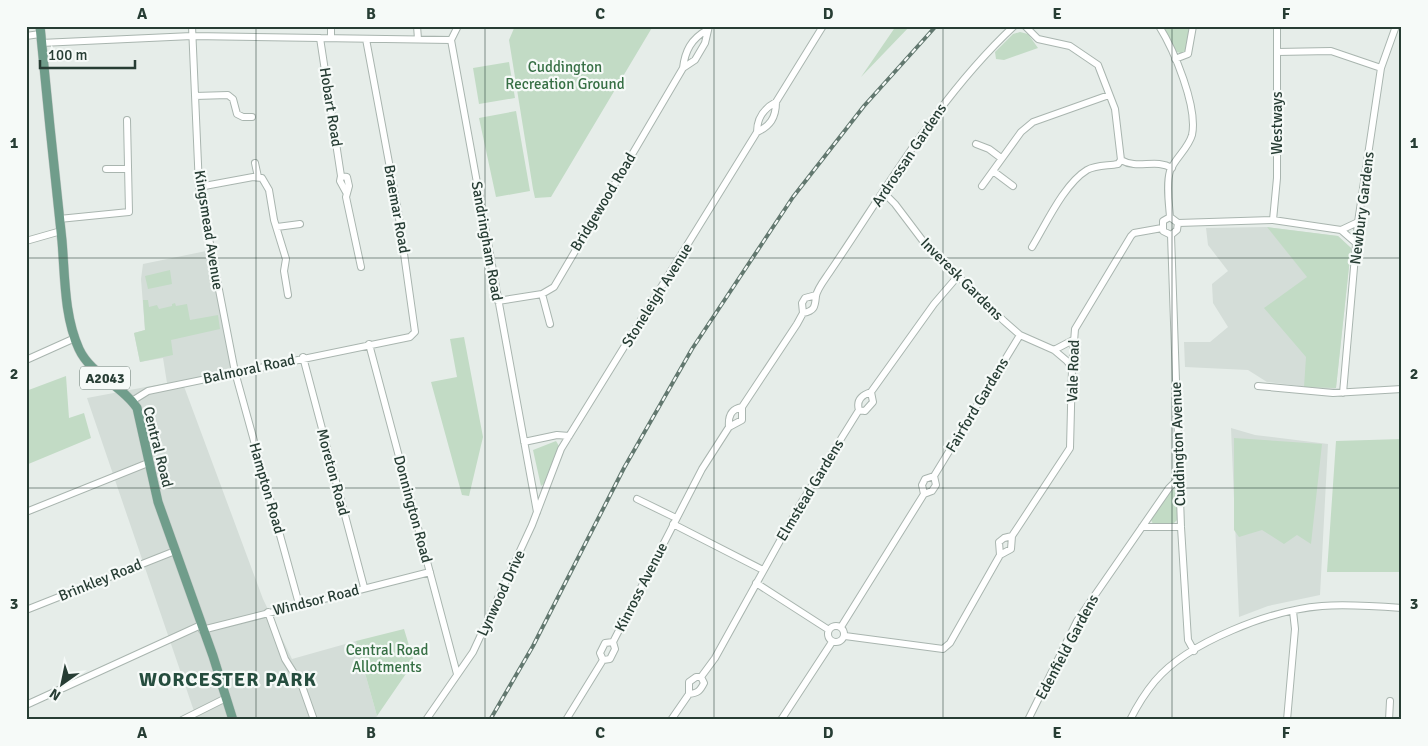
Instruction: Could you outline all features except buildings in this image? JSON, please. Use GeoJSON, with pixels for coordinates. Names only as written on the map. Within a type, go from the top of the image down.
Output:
{"type":"FeatureCollection","features":[{"type":"Feature","properties":{"kind":"main road","name":"Central Road"},"geometry":{"type":"LineString","coordinates":[[40,34],[65,283],[75,338],[80,351],[92,366],[132,401],[139,414],[155,494],[233,720]]}},
{"type":"Feature","properties":{"kind":"street","name":"Kingsmead Avenue"},"geometry":{"type":"LineString","coordinates":[[192,26],[199,187],[235,372]]}},
{"type":"Feature","properties":{"kind":"street"},"geometry":{"type":"LineString","coordinates":[[331,26],[331,38]]}},
{"type":"Feature","properties":{"kind":"street"},"geometry":{"type":"LineString","coordinates":[[417,26],[418,39]]}},
{"type":"Feature","properties":{"kind":"street"},"geometry":{"type":"LineString","coordinates":[[26,36],[40,34],[451,40],[458,26]]}},
{"type":"Feature","properties":{"kind":"street","name":"Stoneleigh Avenue"},"geometry":{"type":"LineString","coordinates":[[757,132],[757,122],[768,107],[776,102],[823,26]]}},
{"type":"Feature","properties":{"kind":"street","name":"Ardrossan Gardens"},"geometry":{"type":"LineString","coordinates":[[669,532],[702,470],[729,427],[742,420],[742,407],[803,313],[813,309],[816,304],[816,295],[920,136],[968,71],[1014,26]]}},
{"type":"Feature","properties":{"kind":"street"},"geometry":{"type":"LineString","coordinates":[[1025,26],[1038,39],[1070,46],[1086,55],[1101,70],[1115,109],[1121,160]]}},
{"type":"Feature","properties":{"kind":"street"},"geometry":{"type":"LineString","coordinates":[[1159,26],[1175,59],[1192,113],[1193,125],[1188,145],[1172,168],[1169,180],[1170,217]]}},
{"type":"Feature","properties":{"kind":"street"},"geometry":{"type":"LineString","coordinates":[[1175,59],[1188,54],[1193,26]]}},
{"type":"Feature","properties":{"kind":"street","name":"Westways"},"geometry":{"type":"LineString","coordinates":[[1273,220],[1277,178],[1277,26]]}},
{"type":"Feature","properties":{"kind":"street","name":"Newbury Gardens"},"geometry":{"type":"LineString","coordinates":[[1343,393],[1358,222],[1381,68],[1396,26]]}},
{"type":"Feature","properties":{"kind":"street","name":"Bridgewood Road"},"geometry":{"type":"LineString","coordinates":[[683,68],[695,60],[705,43],[708,28]]}},
{"type":"Feature","properties":{"kind":"street","name":"Bridgewood Road"},"geometry":{"type":"LineString","coordinates":[[542,294],[554,287],[683,68],[685,55],[695,37],[708,28]]}},
{"type":"Feature","properties":{"kind":"street","name":"Hobart Road"},"geometry":{"type":"LineString","coordinates":[[320,38],[342,176],[342,187],[346,192],[355,248],[362,266]]}},
{"type":"Feature","properties":{"kind":"street","name":"Braemar Road"},"geometry":{"type":"LineString","coordinates":[[366,39],[398,211],[416,326],[415,332],[410,337],[369,344]]}},
{"type":"Feature","properties":{"kind":"street","name":"Sandringham Road"},"geometry":{"type":"LineString","coordinates":[[451,40],[538,513]]}},
{"type":"Feature","properties":{"kind":"street"},"geometry":{"type":"LineString","coordinates":[[1277,52],[1331,51],[1381,68]]}},
{"type":"Feature","properties":{"kind":"street"},"geometry":{"type":"LineString","coordinates":[[195,96],[228,95],[233,99],[237,114],[243,117],[252,117]]}},
{"type":"Feature","properties":{"kind":"street"},"geometry":{"type":"LineString","coordinates":[[982,186],[1021,132],[1033,122],[1109,95]]}},
{"type":"Feature","properties":{"kind":"street","name":"Stoneleigh Avenue"},"geometry":{"type":"LineString","coordinates":[[557,458],[757,132],[772,121],[776,113],[776,102]]}},
{"type":"Feature","properties":{"kind":"street"},"geometry":{"type":"LineString","coordinates":[[59,219],[129,212],[127,120]]}},
{"type":"Feature","properties":{"kind":"street"},"geometry":{"type":"LineString","coordinates":[[976,144],[990,149],[1002,158]]}},
{"type":"Feature","properties":{"kind":"street"},"geometry":{"type":"LineString","coordinates":[[1121,160],[1132,166],[1158,162],[1172,168]]}},
{"type":"Feature","properties":{"kind":"street"},"geometry":{"type":"LineString","coordinates":[[1032,247],[1061,199],[1076,179],[1087,170],[1118,164],[1121,160]]}},
{"type":"Feature","properties":{"kind":"street"},"geometry":{"type":"LineString","coordinates":[[255,163],[258,177]]}},
{"type":"Feature","properties":{"kind":"street"},"geometry":{"type":"LineString","coordinates":[[106,169],[128,169]]}},
{"type":"Feature","properties":{"kind":"street"},"geometry":{"type":"LineString","coordinates":[[993,171],[1013,186]]}},
{"type":"Feature","properties":{"kind":"street"},"geometry":{"type":"LineString","coordinates":[[199,187],[258,177],[265,181],[270,190],[277,228],[290,258],[284,271],[288,295]]}},
{"type":"Feature","properties":{"kind":"street","name":"Inveresk Gardens"},"geometry":{"type":"LineString","coordinates":[[883,192],[892,200],[926,245],[1020,335],[1054,350],[1067,360],[1072,368]]}},
{"type":"Feature","properties":{"kind":"street"},"geometry":{"type":"LineString","coordinates":[[1170,217],[1163,221],[1162,228],[1171,234],[1178,230],[1178,223]]}},
{"type":"Feature","properties":{"kind":"street"},"geometry":{"type":"LineString","coordinates":[[1170,217],[1178,223],[1273,220],[1341,230],[1356,243]]}},
{"type":"Feature","properties":{"kind":"street"},"geometry":{"type":"LineString","coordinates":[[1341,230],[1358,222]]}},
{"type":"Feature","properties":{"kind":"street"},"geometry":{"type":"LineString","coordinates":[[277,228],[300,224]]}},
{"type":"Feature","properties":{"kind":"street","name":"Vale Road"},"geometry":{"type":"LineString","coordinates":[[845,636],[943,649],[950,643],[1000,555],[1011,549],[1012,536],[1070,448],[1073,340],[1075,329],[1126,242],[1134,233],[1162,228]]}},
{"type":"Feature","properties":{"kind":"street"},"geometry":{"type":"LineString","coordinates":[[26,240],[60,231]]}},
{"type":"Feature","properties":{"kind":"street","name":"Cuddington Avenue"},"geometry":{"type":"LineString","coordinates":[[1171,234],[1181,527],[1188,640],[1194,651]]}},
{"type":"Feature","properties":{"kind":"street","name":"Elmstead Gardens"},"geometry":{"type":"LineString","coordinates":[[701,677],[715,658],[801,503],[859,410],[858,401],[862,396],[871,392],[934,304],[958,276]]}},
{"type":"Feature","properties":{"kind":"street"},"geometry":{"type":"LineString","coordinates":[[498,301],[542,294],[550,307],[550,324]]}},
{"type":"Feature","properties":{"kind":"street","name":"Ardrossan Gardens"},"geometry":{"type":"LineString","coordinates":[[803,313],[802,303],[805,298],[816,295]]}},
{"type":"Feature","properties":{"kind":"street","name":"Fairford Gardens"},"geometry":{"type":"LineString","coordinates":[[841,627],[924,494],[932,491],[934,488],[934,476],[1020,335]]}},
{"type":"Feature","properties":{"kind":"street"},"geometry":{"type":"LineString","coordinates":[[26,360],[75,338]]}},
{"type":"Feature","properties":{"kind":"street"},"geometry":{"type":"LineString","coordinates":[[1054,350],[1073,340]]}},
{"type":"Feature","properties":{"kind":"street","name":"Balmoral Road"},"geometry":{"type":"LineString","coordinates":[[132,401],[148,391],[369,344]]}},
{"type":"Feature","properties":{"kind":"street","name":"Donnington Road"},"geometry":{"type":"LineString","coordinates":[[369,344],[457,674]]}},
{"type":"Feature","properties":{"kind":"street","name":"Moreton Road"},"geometry":{"type":"LineString","coordinates":[[302,357],[364,588]]}},
{"type":"Feature","properties":{"kind":"street","name":"Hampton Road"},"geometry":{"type":"LineString","coordinates":[[235,372],[299,604]]}},
{"type":"Feature","properties":{"kind":"street"},"geometry":{"type":"LineString","coordinates":[[1258,386],[1343,393],[1402,389]]}},
{"type":"Feature","properties":{"kind":"street","name":"Elmstead Gardens"},"geometry":{"type":"LineString","coordinates":[[859,410],[865,411],[873,402],[871,392]]}},
{"type":"Feature","properties":{"kind":"street","name":"Ardrossan Gardens"},"geometry":{"type":"LineString","coordinates":[[729,427],[728,419],[731,413],[735,408],[742,407]]}},
{"type":"Feature","properties":{"kind":"street"},"geometry":{"type":"LineString","coordinates":[[524,442],[557,434],[569,436]]}},
{"type":"Feature","properties":{"kind":"street","name":"Lynwood Drive"},"geometry":{"type":"LineString","coordinates":[[426,720],[473,652],[538,513],[557,458]]}},
{"type":"Feature","properties":{"kind":"street"},"geometry":{"type":"LineString","coordinates":[[26,512],[148,463]]}},
{"type":"Feature","properties":{"kind":"street","name":"Fairford Gardens"},"geometry":{"type":"LineString","coordinates":[[924,494],[922,485],[925,480],[934,476]]}},
{"type":"Feature","properties":{"kind":"street","name":"Edenfield Gardens"},"geometry":{"type":"LineString","coordinates":[[1028,720],[1077,621],[1168,488],[1179,478]]}},
{"type":"Feature","properties":{"kind":"street"},"geometry":{"type":"LineString","coordinates":[[637,499],[763,570]]}},
{"type":"Feature","properties":{"kind":"street"},"geometry":{"type":"LineString","coordinates":[[1142,527],[1181,527]]}},
{"type":"Feature","properties":{"kind":"street","name":"Kinross Avenue"},"geometry":{"type":"LineString","coordinates":[[603,660],[610,659],[613,655],[615,649],[613,642],[669,532]]}},
{"type":"Feature","properties":{"kind":"street","name":"Vale Road"},"geometry":{"type":"LineString","coordinates":[[1000,555],[999,542],[1004,538],[1012,536]]}},
{"type":"Feature","properties":{"kind":"street","name":"Brinkley Road"},"geometry":{"type":"LineString","coordinates":[[26,610],[174,551]]}},
{"type":"Feature","properties":{"kind":"street","name":"Windsor Road"},"geometry":{"type":"LineString","coordinates":[[26,705],[202,627],[430,572]]}},
{"type":"Feature","properties":{"kind":"street"},"geometry":{"type":"LineString","coordinates":[[756,584],[829,630]]}},
{"type":"Feature","properties":{"kind":"street"},"geometry":{"type":"LineString","coordinates":[[1130,720],[1155,681],[1194,651],[1244,625],[1293,610],[1321,606],[1402,608]]}},
{"type":"Feature","properties":{"kind":"street"},"geometry":{"type":"LineString","coordinates":[[1287,720],[1295,629],[1293,610]]}},
{"type":"Feature","properties":{"kind":"street"},"geometry":{"type":"LineString","coordinates":[[268,612],[285,659],[302,686],[314,720]]}},
{"type":"Feature","properties":{"kind":"street"},"geometry":{"type":"LineString","coordinates":[[829,630],[836,626],[841,627],[845,636],[841,641],[832,642]]}},
{"type":"Feature","properties":{"kind":"street"},"geometry":{"type":"LineString","coordinates":[[829,630],[828,634],[832,642]]}},
{"type":"Feature","properties":{"kind":"street","name":"Kinross Avenue"},"geometry":{"type":"LineString","coordinates":[[603,660],[600,653],[602,648],[605,643],[613,642]]}},
{"type":"Feature","properties":{"kind":"street"},"geometry":{"type":"LineString","coordinates":[[781,720],[832,642]]}},
{"type":"Feature","properties":{"kind":"street","name":"Kinross Avenue"},"geometry":{"type":"LineString","coordinates":[[566,720],[603,660]]}},
{"type":"Feature","properties":{"kind":"street"},"geometry":{"type":"LineString","coordinates":[[671,720],[689,694],[690,682],[696,677],[701,677],[704,683],[701,690],[696,694],[689,694]]}},
{"type":"Feature","properties":{"kind":"street"},"geometry":{"type":"LineString","coordinates":[[182,720],[226,698]]}},
{"type":"Feature","properties":{"kind":"street"},"geometry":{"type":"LineString","coordinates":[[1389,720],[1390,701]]}},
{"type":"Feature","properties":{"kind":"shaded area"},"geometry":{"type":"Polygon","coordinates":[[[1266,227],[1338,236],[1351,248],[1336,388],[1332,390],[1267,382],[1248,370],[1185,367],[1184,342],[1210,342],[1228,327],[1213,303],[1212,284],[1228,271],[1208,245],[1206,228],[1266,227]]]}},
{"type":"Feature","properties":{"kind":"shaded area"},"geometry":{"type":"Polygon","coordinates":[[[211,250],[233,370],[182,381],[263,599],[292,659],[356,641],[377,716],[374,720],[197,720],[87,398],[167,383],[163,358],[140,362],[134,333],[145,330],[141,279],[143,264],[211,250]]]}},
{"type":"Feature","properties":{"kind":"shaded area"},"geometry":{"type":"Polygon","coordinates":[[[1231,428],[1255,435],[1328,444],[1320,595],[1268,606],[1239,617],[1231,428]]]}},
{"type":"Feature","properties":{"kind":"green space","name":"Cuddington Recreation Ground"},"geometry":{"type":"Polygon","coordinates":[[[515,26],[653,26],[551,197],[535,198],[533,189],[509,40],[515,26]]]}},
{"type":"Feature","properties":{"kind":"green space"},"geometry":{"type":"Polygon","coordinates":[[[896,26],[910,26],[861,77],[896,26]]]}},
{"type":"Feature","properties":{"kind":"green space"},"geometry":{"type":"Polygon","coordinates":[[[1162,26],[1190,26],[1186,51],[1183,54],[1177,52],[1162,26]]]}},
{"type":"Feature","properties":{"kind":"green space"},"geometry":{"type":"Polygon","coordinates":[[[1020,32],[1028,34],[1038,48],[1004,60],[996,59],[995,52],[1013,34],[1020,32]]]}},
{"type":"Feature","properties":{"kind":"green space"},"geometry":{"type":"Polygon","coordinates":[[[509,62],[515,98],[479,104],[473,68],[509,62]]]}},
{"type":"Feature","properties":{"kind":"green space"},"geometry":{"type":"Polygon","coordinates":[[[516,111],[530,191],[496,197],[479,118],[516,111]]]}},
{"type":"Feature","properties":{"kind":"green space"},"geometry":{"type":"Polygon","coordinates":[[[1267,227],[1338,236],[1351,248],[1336,388],[1304,387],[1306,357],[1264,308],[1307,277],[1267,227]]]}},
{"type":"Feature","properties":{"kind":"green space"},"geometry":{"type":"Polygon","coordinates":[[[170,270],[172,284],[148,289],[145,276],[170,270]]]}},
{"type":"Feature","properties":{"kind":"green space"},"geometry":{"type":"Polygon","coordinates":[[[143,300],[148,300],[149,307],[157,305],[159,309],[172,306],[175,303],[176,306],[187,304],[190,320],[218,315],[220,329],[171,340],[173,355],[140,362],[134,333],[145,330],[143,300]]]}},
{"type":"Feature","properties":{"kind":"green space"},"geometry":{"type":"Polygon","coordinates":[[[464,337],[483,437],[469,496],[462,495],[431,382],[457,377],[450,339],[464,337]]]}},
{"type":"Feature","properties":{"kind":"green space"},"geometry":{"type":"Polygon","coordinates":[[[66,376],[69,418],[84,413],[91,438],[26,465],[26,391],[66,376]]]}},
{"type":"Feature","properties":{"kind":"green space"},"geometry":{"type":"Polygon","coordinates":[[[1234,438],[1322,444],[1311,544],[1297,535],[1284,544],[1262,530],[1239,537],[1234,530],[1234,438]]]}},
{"type":"Feature","properties":{"kind":"green space"},"geometry":{"type":"Polygon","coordinates":[[[1402,439],[1402,572],[1327,572],[1336,441],[1402,439]]]}},
{"type":"Feature","properties":{"kind":"green space"},"geometry":{"type":"Polygon","coordinates":[[[556,441],[559,446],[546,482],[541,486],[533,450],[556,441]]]}},
{"type":"Feature","properties":{"kind":"green space"},"geometry":{"type":"Polygon","coordinates":[[[1172,489],[1177,490],[1177,520],[1173,524],[1153,524],[1151,520],[1172,489]]]}},
{"type":"Feature","properties":{"kind":"green space","name":"Central Road Allotments"},"geometry":{"type":"Polygon","coordinates":[[[404,629],[414,662],[377,716],[356,641],[404,629]]]}},
{"type":"Feature","properties":{"kind":"railway"},"geometry":{"type":"LineString","coordinates":[[490,720],[533,646],[624,468],[692,349],[793,197],[864,106],[936,26]]}},
{"type":"Feature","properties":{"kind":"district","name":"WORCESTER PARK"},"geometry":{"type":"Point","coordinates":[228,679]}}]}
